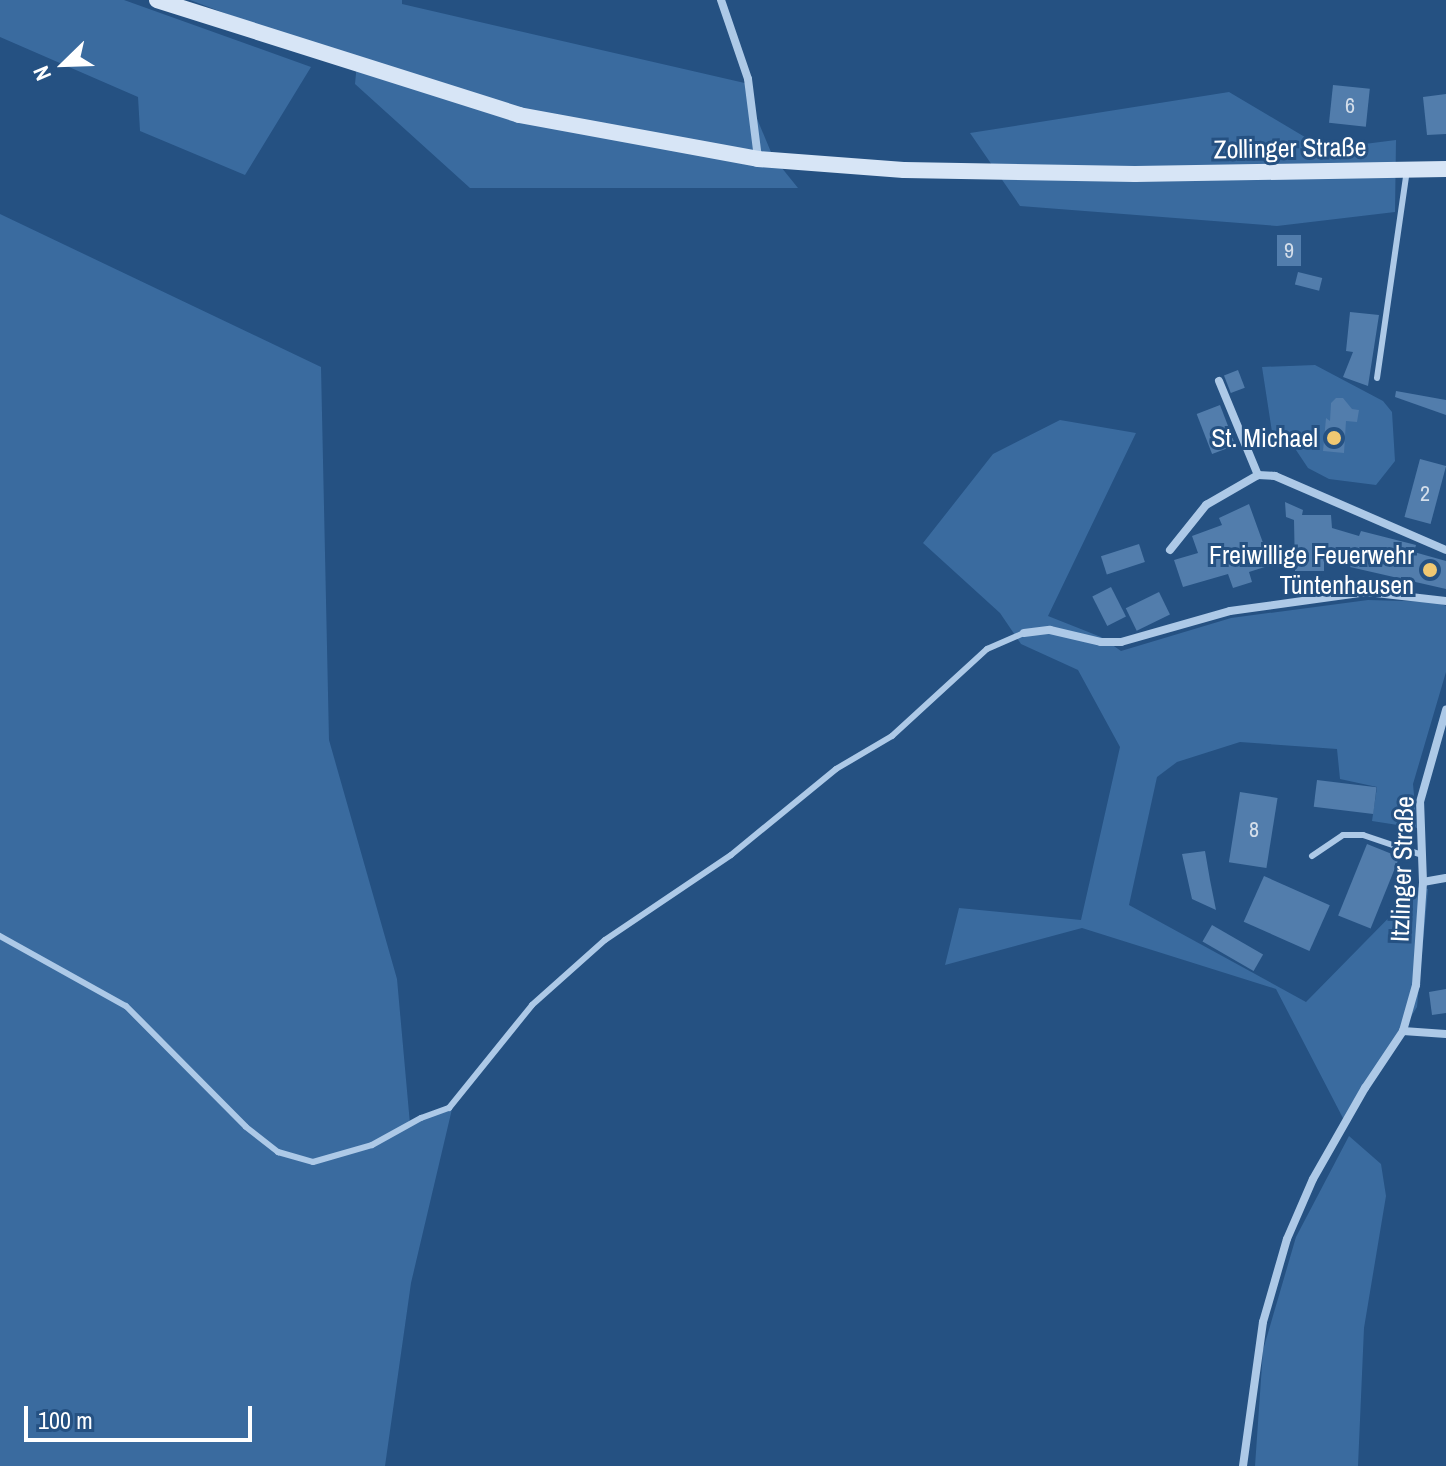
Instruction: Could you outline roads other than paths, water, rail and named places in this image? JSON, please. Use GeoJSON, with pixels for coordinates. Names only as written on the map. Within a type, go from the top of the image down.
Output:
{"type":"FeatureCollection","features":[{"type":"Feature","properties":{"kind":"main road","name":"Zollinger Straße"},"geometry":{"type":"LineString","coordinates":[[157,0],[519,115],[758,159],[904,170],[1135,174],[1446,169]]}},
{"type":"Feature","properties":{"kind":"street"},"geometry":{"type":"LineString","coordinates":[[721,0],[748,79],[758,159]]}},
{"type":"Feature","properties":{"kind":"street"},"geometry":{"type":"LineString","coordinates":[[1219,381],[1258,475]]}},
{"type":"Feature","properties":{"kind":"street"},"geometry":{"type":"LineString","coordinates":[[1170,550],[1206,505],[1258,475],[1275,476],[1446,550]]}},
{"type":"Feature","properties":{"kind":"street"},"geometry":{"type":"LineString","coordinates":[[1024,633],[1050,630],[1101,642],[1121,642],[1230,611],[1367,592],[1446,601]]}},
{"type":"Feature","properties":{"kind":"street","name":"Itzlinger Straße"},"geometry":{"type":"LineString","coordinates":[[1243,1466],[1263,1322],[1287,1239],[1313,1179],[1365,1088],[1403,1031],[1416,985],[1423,882],[1420,802],[1446,710]]}},
{"type":"Feature","properties":{"kind":"street"},"geometry":{"type":"LineString","coordinates":[[1423,882],[1446,878]]}},
{"type":"Feature","properties":{"kind":"street"},"geometry":{"type":"LineString","coordinates":[[1403,1031],[1446,1034]]}},
{"type":"Feature","properties":{"kind":"lane"},"geometry":{"type":"LineString","coordinates":[[1377,378],[1407,170]]}},
{"type":"Feature","properties":{"kind":"lane"},"geometry":{"type":"LineString","coordinates":[[0,936],[126,1006],[246,1127],[278,1152],[313,1162],[372,1145],[421,1118],[449,1108],[532,1005],[605,940],[731,855],[836,769],[892,736],[987,649],[1024,633]]}},
{"type":"Feature","properties":{"kind":"lane"},"geometry":{"type":"LineString","coordinates":[[1312,856],[1343,835],[1363,835],[1422,855]]}},
{"type":"Feature","properties":{"kind":"place","name":"St. Michael"},"geometry":{"type":"Point","coordinates":[1334,438]}},
{"type":"Feature","properties":{"kind":"place","name":"Freiwillige Feuerwehr Tüntenhausen"},"geometry":{"type":"Point","coordinates":[1430,570]}}]}
